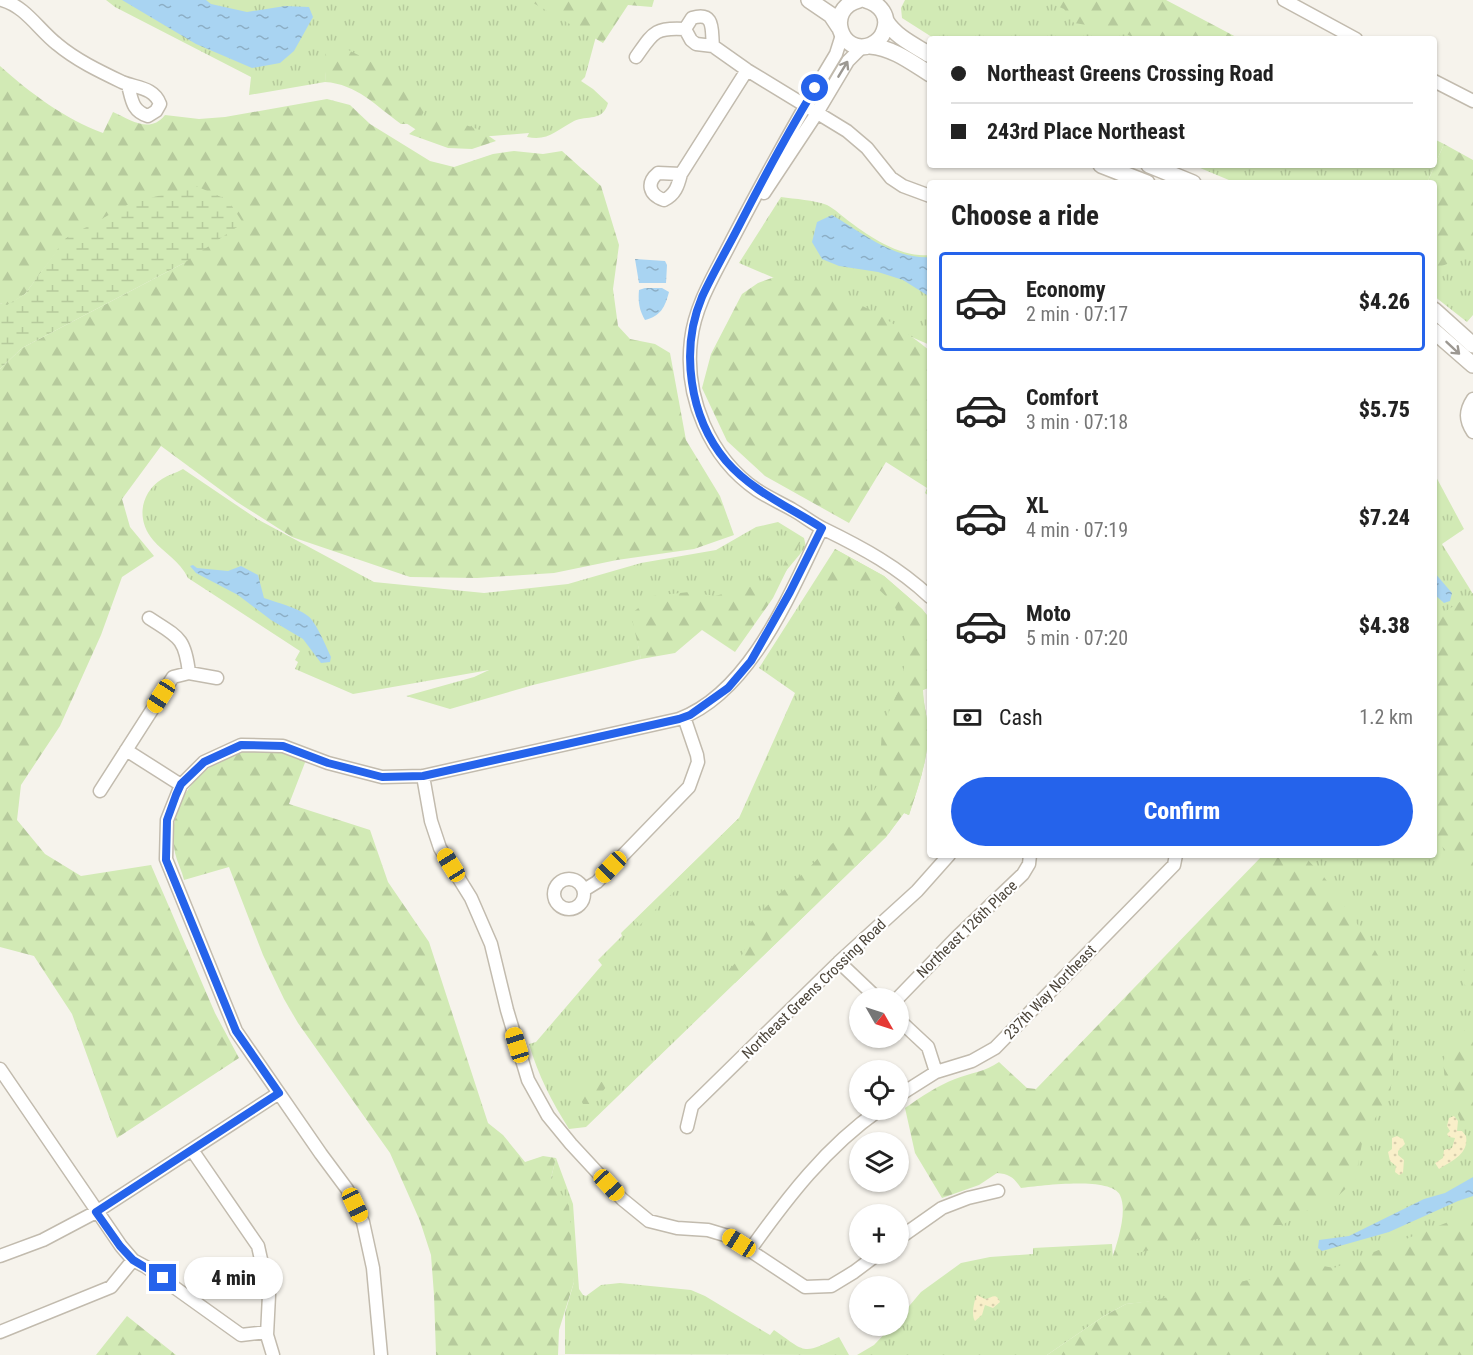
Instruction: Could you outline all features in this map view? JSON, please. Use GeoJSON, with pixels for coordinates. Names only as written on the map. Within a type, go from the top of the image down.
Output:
{"type":"FeatureCollection","features":[{"type":"Feature","properties":{"kind":"street"},"geometry":{"type":"LineString","coordinates":[[2,0],[11,3],[33,19],[56,43],[87,66],[128,85]]}},
{"type":"Feature","properties":{"kind":"street"},"geometry":{"type":"LineString","coordinates":[[809,0],[831,15],[840,31],[854,45],[882,47],[893,51],[927,72]]}},
{"type":"Feature","properties":{"kind":"street"},"geometry":{"type":"LineString","coordinates":[[927,53],[892,30],[886,12],[874,3],[855,0],[842,11],[836,54],[805,105],[702,298],[691,339],[690,366],[693,394],[711,441],[742,478],[822,528],[841,536],[888,563],[927,594]]}},
{"type":"Feature","properties":{"kind":"street"},"geometry":{"type":"LineString","coordinates":[[1284,0],[1350,36]]}},
{"type":"Feature","properties":{"kind":"street"},"geometry":{"type":"LineString","coordinates":[[731,242],[817,113],[848,61],[882,36],[886,12]]}},
{"type":"Feature","properties":{"kind":"street"},"geometry":{"type":"LineString","coordinates":[[685,29],[692,18],[705,17],[713,29],[712,46]]}},
{"type":"Feature","properties":{"kind":"street"},"geometry":{"type":"LineString","coordinates":[[636,57],[652,35],[664,28],[685,29]]}},
{"type":"Feature","properties":{"kind":"street"},"geometry":{"type":"LineString","coordinates":[[685,29],[696,44],[712,46],[747,70],[847,130],[861,142],[891,178],[903,186],[927,195]]}},
{"type":"Feature","properties":{"kind":"street"},"geometry":{"type":"LineString","coordinates":[[681,174],[747,70]]}},
{"type":"Feature","properties":{"kind":"street"},"geometry":{"type":"LineString","coordinates":[[1437,83],[1473,101]]}},
{"type":"Feature","properties":{"kind":"street"},"geometry":{"type":"LineString","coordinates":[[1109,168],[1139,180]]}},
{"type":"Feature","properties":{"kind":"street"},"geometry":{"type":"LineString","coordinates":[[1156,168],[1186,180]]}},
{"type":"Feature","properties":{"kind":"street"},"geometry":{"type":"LineString","coordinates":[[1437,313],[1473,345]]}},
{"type":"Feature","properties":{"kind":"street"},"geometry":{"type":"LineString","coordinates":[[1437,334],[1473,365]]}},
{"type":"Feature","properties":{"kind":"street"},"geometry":{"type":"LineString","coordinates":[[1473,399],[1466,413],[1473,432]]}},
{"type":"Feature","properties":{"kind":"street"},"geometry":{"type":"LineString","coordinates":[[381,1355],[373,1268],[363,1222],[347,1189],[236,1031],[166,860],[167,820],[181,784],[204,762],[241,745],[283,746],[328,763],[382,777],[423,776],[690,715],[728,688],[751,661],[790,592],[822,528]]}},
{"type":"Feature","properties":{"kind":"street"},"geometry":{"type":"LineString","coordinates":[[149,618],[179,638],[187,651],[189,673]]}},
{"type":"Feature","properties":{"kind":"street"},"geometry":{"type":"LineString","coordinates":[[100,791],[173,677],[189,673],[217,678]]}},
{"type":"Feature","properties":{"kind":"street"},"geometry":{"type":"LineString","coordinates":[[584,890],[597,882],[689,787],[695,773],[697,755],[684,717]]}},
{"type":"Feature","properties":{"kind":"street"},"geometry":{"type":"LineString","coordinates":[[126,750],[181,784]]}},
{"type":"Feature","properties":{"kind":"street"},"geometry":{"type":"LineString","coordinates":[[423,776],[430,821],[440,848],[471,898],[491,944],[507,1010],[528,1080],[548,1116],[571,1144],[621,1199],[649,1221],[677,1228],[708,1230],[728,1236],[804,1287],[831,1286],[865,1264]]}},
{"type":"Feature","properties":{"kind":"street","name":"Northeast Greens Crossing Road"},"geometry":{"type":"LineString","coordinates":[[687,1127],[692,1106],[839,962],[917,891],[946,858]]}},
{"type":"Feature","properties":{"kind":"street","name":"Northeast 126th Place"},"geometry":{"type":"LineString","coordinates":[[908,988],[1023,874],[1030,858]]}},
{"type":"Feature","properties":{"kind":"street","name":"237th Way Northeast"},"geometry":{"type":"LineString","coordinates":[[909,1089],[936,1072],[972,1061],[995,1048],[1174,865],[1175,858]]}},
{"type":"Feature","properties":{"kind":"street"},"geometry":{"type":"LineString","coordinates":[[839,962],[866,988]]}},
{"type":"Feature","properties":{"kind":"street"},"geometry":{"type":"LineString","coordinates":[[909,1029],[928,1047],[936,1072]]}},
{"type":"Feature","properties":{"kind":"street"},"geometry":{"type":"LineString","coordinates":[[0,1069],[96,1212],[133,1260],[241,1335],[267,1332]]}},
{"type":"Feature","properties":{"kind":"street"},"geometry":{"type":"LineString","coordinates":[[0,1256],[43,1240],[96,1212],[279,1093]]}},
{"type":"Feature","properties":{"kind":"street"},"geometry":{"type":"LineString","coordinates":[[750,1250],[777,1211],[813,1168],[853,1128],[865,1120]]}},
{"type":"Feature","properties":{"kind":"street"},"geometry":{"type":"LineString","coordinates":[[192,1150],[258,1245],[269,1295],[267,1332],[273,1355]]}},
{"type":"Feature","properties":{"kind":"street"},"geometry":{"type":"LineString","coordinates":[[909,1231],[942,1208],[968,1198],[998,1191]]}},
{"type":"Feature","properties":{"kind":"street"},"geometry":{"type":"LineString","coordinates":[[0,1332],[111,1287],[133,1260]]}},
{"type":"Feature","properties":{"kind":"green space"},"geometry":{"type":"Polygon","coordinates":[[[106,0],[566,0],[598,29],[585,77],[581,81],[608,103],[602,113],[574,121],[541,138],[527,137],[529,133],[467,138],[421,133],[388,111],[341,71],[326,72],[325,82],[249,95],[251,77],[115,7],[106,0]]]}},
{"type":"Feature","properties":{"kind":"green space"},"geometry":{"type":"Polygon","coordinates":[[[528,0],[654,0],[652,7],[628,5],[603,43],[528,0]]]}},
{"type":"Feature","properties":{"kind":"green space"},"geometry":{"type":"Polygon","coordinates":[[[905,0],[1101,0],[1167,36],[930,36],[902,18],[901,8],[905,0]]]}},
{"type":"Feature","properties":{"kind":"green space"},"geometry":{"type":"Polygon","coordinates":[[[1043,0],[1166,0],[1234,36],[1130,36],[1113,29],[1074,23],[1064,9],[1043,0]]]}},
{"type":"Feature","properties":{"kind":"green space"},"geometry":{"type":"Polygon","coordinates":[[[339,45],[386,70],[407,85],[426,105],[421,117],[415,122],[401,124],[357,91],[325,82],[325,49],[339,45]]]}},
{"type":"Feature","properties":{"kind":"green space"},"geometry":{"type":"Polygon","coordinates":[[[0,66],[48,104],[103,133],[113,112],[147,125],[159,121],[165,115],[199,119],[225,117],[327,99],[350,105],[370,124],[430,161],[454,167],[493,154],[514,151],[543,154],[562,151],[601,186],[619,245],[613,289],[618,326],[630,339],[655,344],[670,353],[686,440],[720,496],[734,535],[694,549],[617,560],[554,573],[477,578],[410,577],[292,537],[237,502],[161,446],[122,499],[130,527],[154,556],[122,577],[101,635],[60,726],[21,785],[17,820],[45,854],[81,876],[151,865],[215,1013],[239,1058],[117,1138],[72,1014],[34,956],[0,947],[0,369],[22,348],[184,263],[67,238],[25,294],[7,306],[0,303],[0,66]]]}},
{"type":"Feature","properties":{"kind":"green space"},"geometry":{"type":"Polygon","coordinates":[[[437,115],[480,130],[496,141],[472,149],[448,148],[409,134],[437,115]]]}},
{"type":"Feature","properties":{"kind":"green space"},"geometry":{"type":"Polygon","coordinates":[[[1437,140],[1444,144],[1437,160],[1437,140]]]}},
{"type":"Feature","properties":{"kind":"green space"},"geometry":{"type":"Polygon","coordinates":[[[1444,144],[1473,160],[1473,254],[1437,268],[1437,180],[1428,180],[1434,168],[1437,168],[1437,160],[1444,144]]]}},
{"type":"Feature","properties":{"kind":"green space"},"geometry":{"type":"Polygon","coordinates":[[[1200,168],[1434,168],[1428,180],[1229,180],[1200,168]]]}},
{"type":"Feature","properties":{"kind":"green space"},"geometry":{"type":"Polygon","coordinates":[[[196,186],[228,200],[243,223],[184,263],[22,348],[0,369],[0,303],[7,305],[25,294],[66,238],[131,203],[196,186]]]}},
{"type":"Feature","properties":{"kind":"green space"},"geometry":{"type":"Polygon","coordinates":[[[781,197],[827,205],[887,246],[909,253],[927,255],[927,344],[739,263],[781,197]]]}},
{"type":"Feature","properties":{"kind":"green space"},"geometry":{"type":"Polygon","coordinates":[[[1437,216],[1473,245],[1473,315],[1467,322],[1437,298],[1437,216]]]}},
{"type":"Feature","properties":{"kind":"green space"},"geometry":{"type":"Polygon","coordinates":[[[780,275],[821,287],[860,304],[927,349],[927,488],[886,462],[849,523],[765,476],[727,441],[702,388],[711,354],[742,294],[758,283],[780,275]]]}},
{"type":"Feature","properties":{"kind":"green space"},"geometry":{"type":"Polygon","coordinates":[[[183,469],[257,519],[374,582],[484,593],[568,584],[641,563],[716,550],[756,527],[778,522],[804,538],[806,547],[759,603],[637,639],[641,659],[533,685],[450,709],[406,696],[474,677],[489,670],[353,694],[295,669],[298,662],[295,660],[300,651],[188,578],[176,562],[153,540],[144,524],[143,516],[145,499],[149,492],[164,478],[183,469]]]}},
{"type":"Feature","properties":{"kind":"green space"},"geometry":{"type":"Polygon","coordinates":[[[1437,479],[1464,529],[1442,544],[1473,594],[1437,640],[1437,479]]]}},
{"type":"Feature","properties":{"kind":"green space"},"geometry":{"type":"Polygon","coordinates":[[[801,541],[773,598],[735,652],[702,630],[675,653],[641,659],[631,614],[653,596],[689,592],[715,596],[761,584],[782,568],[795,542],[801,541]]]}},
{"type":"Feature","properties":{"kind":"green space"},"geometry":{"type":"Polygon","coordinates":[[[835,549],[884,576],[922,609],[927,615],[927,688],[923,690],[927,721],[927,750],[909,815],[904,813],[886,837],[586,1127],[569,1129],[546,1088],[529,1044],[536,1042],[602,965],[598,960],[622,936],[621,933],[739,818],[795,693],[759,668],[835,549]]]}},
{"type":"Feature","properties":{"kind":"green space"},"geometry":{"type":"Polygon","coordinates":[[[835,549],[884,576],[927,615],[927,688],[923,690],[927,721],[925,761],[909,815],[904,813],[886,837],[735,983],[724,975],[741,957],[748,943],[740,933],[805,872],[854,821],[879,783],[882,728],[900,686],[907,654],[904,633],[894,604],[870,581],[847,583],[827,589],[820,582],[835,549]]]}},
{"type":"Feature","properties":{"kind":"green space"},"geometry":{"type":"Polygon","coordinates":[[[1473,593],[1473,883],[1470,876],[1437,841],[1437,617],[1473,593]]]}},
{"type":"Feature","properties":{"kind":"green space"},"geometry":{"type":"Polygon","coordinates":[[[249,749],[281,751],[306,760],[289,804],[370,830],[388,882],[429,942],[488,1123],[503,1135],[525,1162],[543,1156],[556,1158],[551,1178],[569,1206],[574,1282],[559,1330],[558,1355],[436,1355],[431,1255],[420,1221],[390,1153],[298,1023],[284,999],[263,955],[229,867],[184,880],[175,853],[173,834],[182,800],[202,773],[216,763],[249,749]]]}},
{"type":"Feature","properties":{"kind":"green space"},"geometry":{"type":"Polygon","coordinates":[[[1437,796],[1473,823],[1473,1229],[1375,1279],[1126,1304],[1104,1316],[1047,1355],[857,1355],[874,1345],[883,1336],[909,1336],[909,1306],[921,1292],[961,1263],[990,1257],[1033,1254],[1033,1248],[1112,1244],[1113,1259],[1270,858],[1437,858],[1437,796]]]}},
{"type":"Feature","properties":{"kind":"green space"},"geometry":{"type":"Polygon","coordinates":[[[739,818],[743,819],[721,840],[686,881],[640,925],[635,920],[739,818]]]}},
{"type":"Feature","properties":{"kind":"green space"},"geometry":{"type":"Polygon","coordinates":[[[1260,858],[1306,858],[1324,877],[1372,945],[1384,966],[1392,987],[1393,1072],[1390,1094],[1363,1138],[1355,1180],[1338,1196],[1282,1225],[1252,1226],[1112,1259],[1123,1210],[1120,1195],[1114,1189],[1089,1184],[1058,1184],[1021,1188],[1011,1177],[997,1173],[979,1185],[942,1198],[915,1153],[908,1120],[909,1105],[942,1085],[999,1062],[1027,1088],[1036,1089],[1260,858]]]}},
{"type":"Feature","properties":{"kind":"green space"},"geometry":{"type":"Polygon","coordinates":[[[1473,942],[1473,999],[1462,980],[1466,958],[1473,942]]]}},
{"type":"Feature","properties":{"kind":"green space"},"geometry":{"type":"Polygon","coordinates":[[[1473,1025],[1473,1129],[1462,1126],[1446,1083],[1444,1059],[1458,1036],[1473,1025]]]}},
{"type":"Feature","properties":{"kind":"green space"},"geometry":{"type":"Polygon","coordinates":[[[573,1078],[583,1081],[610,1082],[593,1104],[583,1104],[576,1091],[573,1078]]]}},
{"type":"Feature","properties":{"kind":"green space"},"geometry":{"type":"Polygon","coordinates":[[[556,1158],[573,1204],[579,1289],[583,1295],[586,1296],[601,1285],[620,1283],[691,1290],[770,1335],[774,1330],[805,1349],[818,1347],[839,1337],[849,1355],[565,1354],[565,1313],[574,1282],[551,1178],[556,1158]]]}},
{"type":"Feature","properties":{"kind":"green space"},"geometry":{"type":"Polygon","coordinates":[[[1473,1212],[1473,1355],[1047,1355],[1104,1316],[1126,1304],[1258,1278],[1291,1260],[1334,1268],[1473,1212]]]}},
{"type":"Feature","properties":{"kind":"green space"},"geometry":{"type":"Polygon","coordinates":[[[127,1316],[176,1355],[96,1355],[127,1316]]]}},
{"type":"Feature","properties":{"kind":"sand"},"geometry":{"type":"Polygon","coordinates":[[[1454,1116],[1458,1121],[1457,1131],[1462,1131],[1466,1136],[1465,1148],[1454,1160],[1439,1169],[1435,1163],[1443,1158],[1444,1150],[1452,1148],[1455,1138],[1447,1134],[1450,1131],[1447,1126],[1449,1118],[1454,1116]]]}},
{"type":"Feature","properties":{"kind":"sand"},"geometry":{"type":"Polygon","coordinates":[[[1397,1136],[1403,1139],[1405,1144],[1398,1151],[1398,1155],[1404,1160],[1403,1173],[1399,1175],[1395,1172],[1396,1166],[1390,1161],[1388,1152],[1392,1149],[1392,1138],[1397,1136]]]}},
{"type":"Feature","properties":{"kind":"sand"},"geometry":{"type":"Polygon","coordinates":[[[977,1295],[985,1299],[995,1296],[1000,1302],[993,1308],[985,1305],[982,1315],[975,1321],[973,1308],[977,1295]]]}},
{"type":"Feature","properties":{"kind":"water"},"geometry":{"type":"Polygon","coordinates":[[[122,0],[206,0],[211,4],[247,12],[285,6],[309,7],[313,17],[294,51],[280,63],[252,68],[196,44],[122,0]]]}},
{"type":"Feature","properties":{"kind":"water"},"geometry":{"type":"Polygon","coordinates":[[[832,215],[891,250],[917,257],[927,257],[927,295],[903,280],[878,272],[839,266],[822,259],[812,242],[817,222],[832,215]]]}},
{"type":"Feature","properties":{"kind":"water"},"geometry":{"type":"Polygon","coordinates":[[[635,259],[665,261],[667,265],[666,283],[639,283],[635,259]]]}},
{"type":"Feature","properties":{"kind":"water"},"geometry":{"type":"Polygon","coordinates":[[[662,288],[669,292],[662,310],[645,320],[640,309],[639,290],[662,288]]]}},
{"type":"Feature","properties":{"kind":"water"},"geometry":{"type":"Polygon","coordinates":[[[190,566],[197,568],[228,571],[241,566],[258,575],[264,598],[298,610],[311,619],[331,657],[330,662],[321,663],[303,639],[271,620],[238,595],[196,573],[190,566]]]}},
{"type":"Feature","properties":{"kind":"water"},"geometry":{"type":"Polygon","coordinates":[[[1437,576],[1452,593],[1450,601],[1444,603],[1437,597],[1437,576]]]}},
{"type":"Feature","properties":{"kind":"water"},"geometry":{"type":"Polygon","coordinates":[[[1473,1177],[1473,1196],[1389,1232],[1322,1251],[1318,1248],[1319,1240],[1349,1236],[1424,1199],[1445,1193],[1473,1177]]]}},
{"type":"Feature","properties":{"kind":"route"},"geometry":{"type":"LineString","coordinates":[[163,1278],[133,1260],[96,1212],[279,1093],[236,1031],[166,860],[167,820],[181,784],[204,762],[241,745],[283,746],[328,763],[382,777],[423,776],[679,719],[690,715],[728,688],[751,661],[790,592],[822,528],[742,478],[711,441],[693,394],[690,366],[691,339],[702,298],[769,168],[815,88]]}}]}
